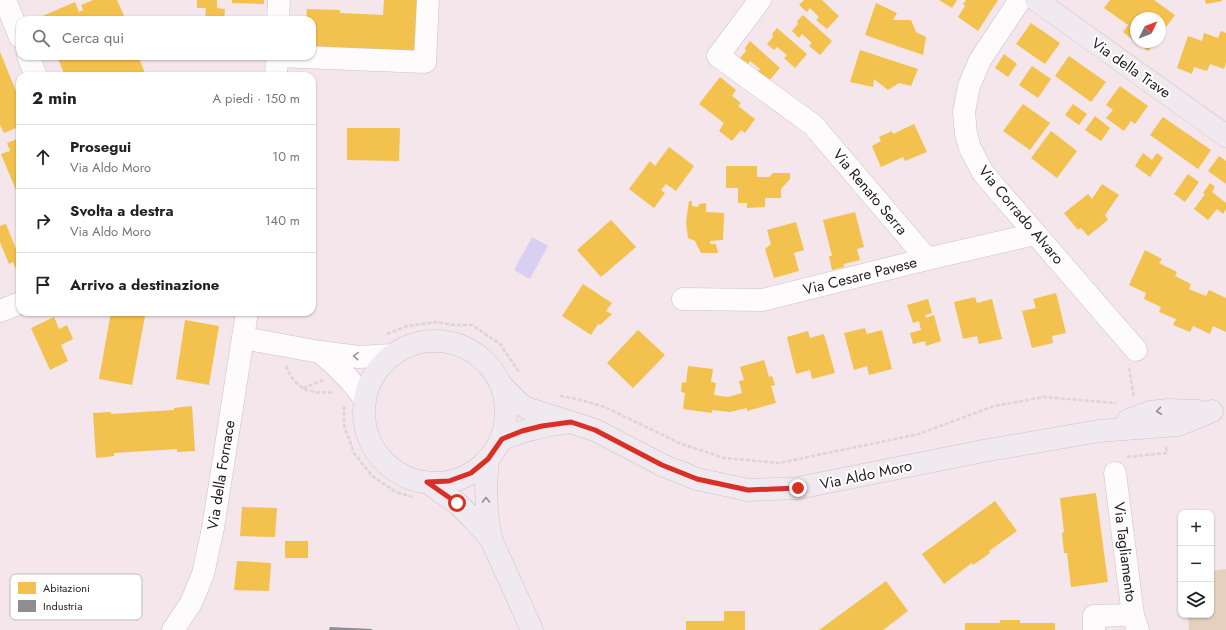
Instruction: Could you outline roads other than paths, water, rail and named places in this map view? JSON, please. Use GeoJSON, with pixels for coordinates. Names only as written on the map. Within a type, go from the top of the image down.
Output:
{"type":"FeatureCollection","features":[{"type":"Feature","properties":{"kind":"main road","name":"Via della Trave"},"geometry":{"type":"LineString","coordinates":[[1036,0],[1226,136]]}},
{"type":"Feature","properties":{"kind":"main road","name":"Via Aldo Moro"},"geometry":{"type":"LineString","coordinates":[[491,539],[457,503],[422,490],[385,462],[370,444],[363,422],[364,398],[374,374],[393,355],[414,345],[439,342],[461,347],[483,362],[502,386],[520,404],[529,409],[595,430],[662,465],[697,479],[748,490],[798,488],[983,451],[1099,431],[1150,412],[1168,410],[1219,410]]}},
{"type":"Feature","properties":{"kind":"main road","name":"Via Aldo Moro"},"geometry":{"type":"LineString","coordinates":[[422,490],[471,473],[488,459],[502,439],[507,420],[507,402],[502,386]]}},
{"type":"Feature","properties":{"kind":"main road","name":"Via Aldo Moro"},"geometry":{"type":"LineString","coordinates":[[502,439],[529,429],[571,422]]}},
{"type":"Feature","properties":{"kind":"main road","name":"Via Aldo Moro"},"geometry":{"type":"LineString","coordinates":[[488,459],[486,483],[487,514],[491,539],[532,630]]}},
{"type":"Feature","properties":{"kind":"street"},"geometry":{"type":"LineString","coordinates":[[5,0],[16,27]]}},
{"type":"Feature","properties":{"kind":"street"},"geometry":{"type":"LineString","coordinates":[[278,16],[279,0]]}},
{"type":"Feature","properties":{"kind":"street"},"geometry":{"type":"LineString","coordinates":[[316,58],[425,62],[428,0]]}},
{"type":"Feature","properties":{"kind":"street","name":"Via Renato Serra"},"geometry":{"type":"LineString","coordinates":[[760,0],[718,56],[813,125],[927,259]]}},
{"type":"Feature","properties":{"kind":"street","name":"Via Corrado Alvaro"},"geometry":{"type":"LineString","coordinates":[[1020,0],[980,60],[969,86],[964,112],[966,134],[970,148],[983,173],[1136,350]]}},
{"type":"Feature","properties":{"kind":"street"},"geometry":{"type":"LineString","coordinates":[[30,60],[34,72]]}},
{"type":"Feature","properties":{"kind":"street"},"geometry":{"type":"LineString","coordinates":[[276,72],[277,60]]}},
{"type":"Feature","properties":{"kind":"street","name":"Via Cesare Pavese"},"geometry":{"type":"LineString","coordinates":[[684,299],[762,300],[1035,234]]}},
{"type":"Feature","properties":{"kind":"street"},"geometry":{"type":"LineString","coordinates":[[0,311],[16,305]]}},
{"type":"Feature","properties":{"kind":"street","name":"Via della Fornace"},"geometry":{"type":"LineString","coordinates":[[173,630],[191,603],[203,574],[213,528],[246,316]]}},
{"type":"Feature","properties":{"kind":"street","name":"Via Aldo Moro"},"geometry":{"type":"LineString","coordinates":[[243,338],[320,352],[359,357],[393,355]]}},
{"type":"Feature","properties":{"kind":"street","name":"Via Aldo Moro"},"geometry":{"type":"LineString","coordinates":[[320,352],[339,368],[355,385],[364,398]]}},
{"type":"Feature","properties":{"kind":"street","name":"Via Tagliamento"},"geometry":{"type":"LineString","coordinates":[[1115,473],[1135,623]]}},
{"type":"Feature","properties":{"kind":"street"},"geometry":{"type":"LineString","coordinates":[[1094,630],[1094,616],[1135,623]]}}]}
